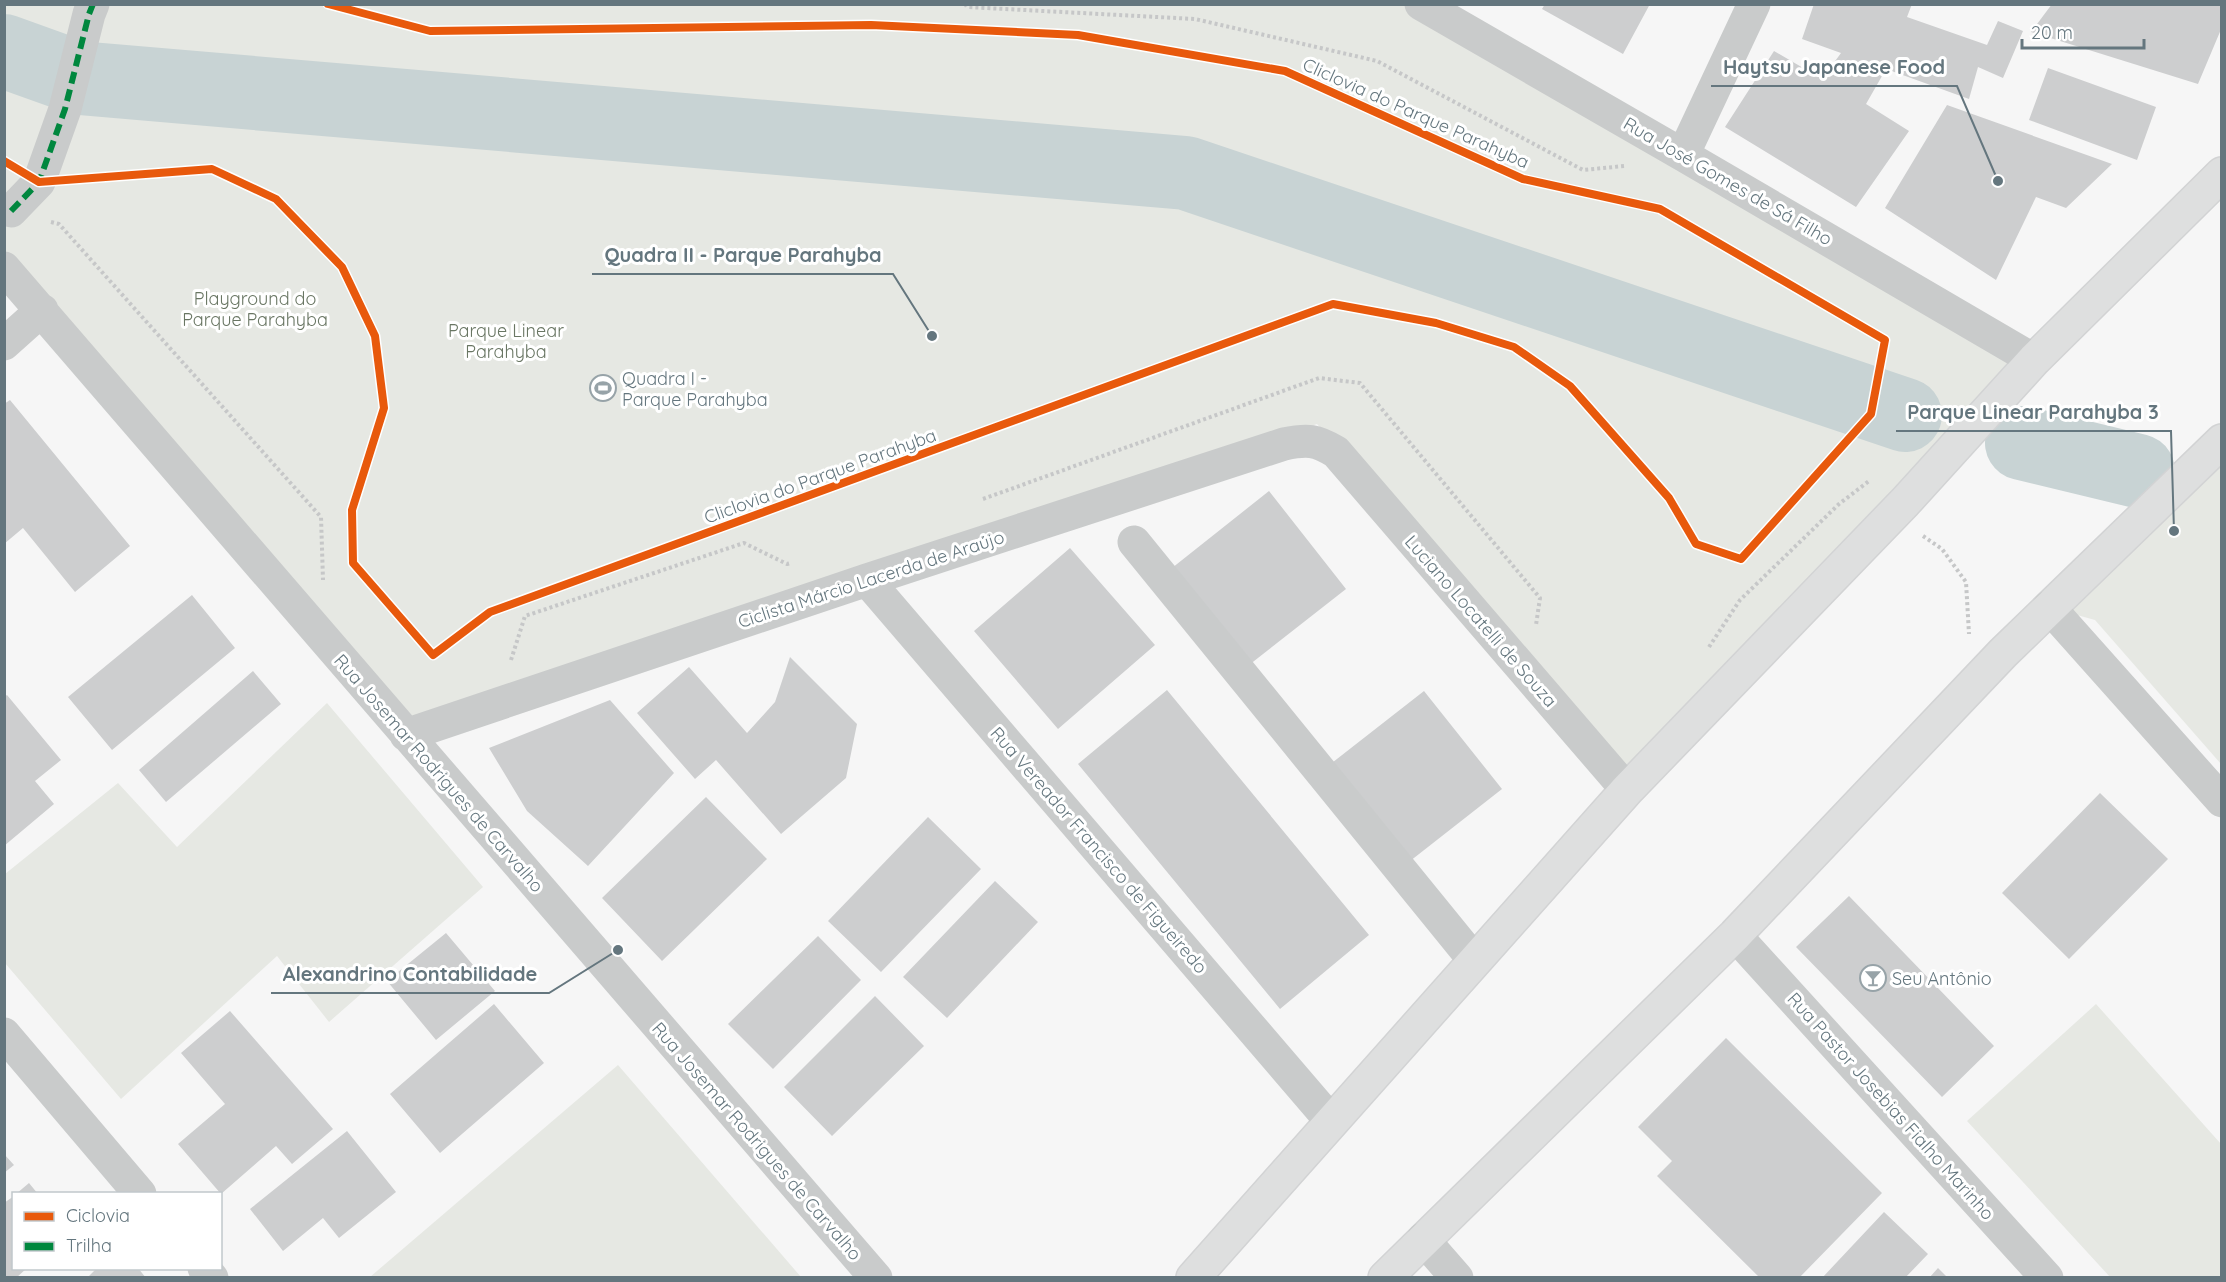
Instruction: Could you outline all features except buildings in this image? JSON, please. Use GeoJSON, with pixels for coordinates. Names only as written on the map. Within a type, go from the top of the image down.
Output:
{"type":"FeatureCollection","features":[{"type":"Feature","properties":{"kind":"main road"},"geometry":{"type":"LineString","coordinates":[[1193,1278],[1627,790],[1893,515],[2034,360],[2222,174]]}},
{"type":"Feature","properties":{"kind":"main road"},"geometry":{"type":"LineString","coordinates":[[1385,1278],[1735,935],[2049,607],[2222,441]]}},
{"type":"Feature","properties":{"kind":"street","name":"Rua José Gomes de Sá Filho"},"geometry":{"type":"LineString","coordinates":[[1421,4],[2034,360]]}},
{"type":"Feature","properties":{"kind":"street"},"geometry":{"type":"LineString","coordinates":[[1683,155],[1754,4]]}},
{"type":"Feature","properties":{"kind":"street"},"geometry":{"type":"LineString","coordinates":[[11,211],[39,182],[65,109],[91,9]]}},
{"type":"Feature","properties":{"kind":"street","name":"Rua Josemar Rodrigues de Carvalho"},"geometry":{"type":"LineString","coordinates":[[4,268],[876,1278]]}},
{"type":"Feature","properties":{"kind":"street"},"geometry":{"type":"LineString","coordinates":[[4,344],[42,310]]}},
{"type":"Feature","properties":{"kind":"street","name":"Ciclista Márcio Lacerda de Araújo"},"geometry":{"type":"LineString","coordinates":[[406,735],[867,580],[1284,444],[1310,440],[1336,452]]}},
{"type":"Feature","properties":{"kind":"street","name":"Luciano Locatelli de Souza"},"geometry":{"type":"LineString","coordinates":[[1336,452],[1627,790]]}},
{"type":"Feature","properties":{"kind":"street"},"geometry":{"type":"LineString","coordinates":[[1134,542],[1474,960]]}},
{"type":"Feature","properties":{"kind":"street","name":"Rua Vereador Francisco de Figueiredo"},"geometry":{"type":"LineString","coordinates":[[867,580],[1331,1121]]}},
{"type":"Feature","properties":{"kind":"street"},"geometry":{"type":"LineString","coordinates":[[2049,607],[2222,801]]}},
{"type":"Feature","properties":{"kind":"street","name":"Rua Pastor Josebias Fialho Marinho"},"geometry":{"type":"LineString","coordinates":[[1735,935],[2047,1278]]}},
{"type":"Feature","properties":{"kind":"street"},"geometry":{"type":"LineString","coordinates":[[4,1034],[138,1192]]}},
{"type":"Feature","properties":{"kind":"street"},"geometry":{"type":"LineString","coordinates":[[1423,1239],[1458,1278]]}},
{"type":"Feature","properties":{"kind":"path"},"geometry":{"type":"LineString","coordinates":[[965,4],[967,7],[1195,19],[1377,62],[1583,170],[1632,165]]}},
{"type":"Feature","properties":{"kind":"path"},"geometry":{"type":"LineString","coordinates":[[1868,482],[1893,515],[1942,549],[1965,582],[1973,686]]}},
{"type":"Feature","properties":{"kind":"green space","name":"Parque Linear Parahyba"},"geometry":{"type":"Polygon","coordinates":[[[4,5],[1413,5],[2024,366],[1632,785],[1317,424],[397,731],[5,269],[4,5]]]}},
{"type":"Feature","properties":{"kind":"green space"},"geometry":{"type":"Polygon","coordinates":[[[2221,440],[2221,764],[2095,620],[2048,607],[2221,440]]]}},
{"type":"Feature","properties":{"kind":"green space"},"geometry":{"type":"Polygon","coordinates":[[[327,703],[483,887],[329,1022],[277,956],[121,1099],[5,963],[5,874],[118,783],[177,847],[327,703]]]}},
{"type":"Feature","properties":{"kind":"green space"},"geometry":{"type":"Polygon","coordinates":[[[2096,1004],[2221,1144],[2221,1277],[2110,1277],[1967,1121],[2096,1004]]]}},
{"type":"Feature","properties":{"kind":"green space"},"geometry":{"type":"Polygon","coordinates":[[[618,1065],[801,1277],[370,1277],[618,1065]]]}},
{"type":"Feature","properties":{"kind":"waterway"},"geometry":{"type":"LineString","coordinates":[[4,51],[79,78],[1186,173],[1905,415]]}},
{"type":"Feature","properties":{"kind":"waterway"},"geometry":{"type":"LineString","coordinates":[[2022,443],[2138,471]]}},
{"type":"Feature","properties":{"kind":"marked path"},"geometry":{"type":"LineString","coordinates":[[11,211],[39,182],[65,109],[93,4]]}},
{"type":"Feature","properties":{"kind":"cycle path","name":"Cliclovia do Parque Parahyba"},"geometry":{"type":"LineString","coordinates":[[4,161],[39,182],[212,169],[276,199],[342,267],[375,336],[384,408],[352,510],[353,563],[433,655],[490,612],[1333,304],[1436,323],[1514,347],[1570,386],[1669,498],[1696,544],[1741,559],[1871,414],[1885,340],[1660,209],[1523,179],[1285,71],[1078,35],[871,25],[430,31],[328,4]]}},
{"type":"Feature","properties":{"kind":"place","name":"Haytsu Japanese Food"},"geometry":{"type":"Point","coordinates":[1998,181]}},
{"type":"Feature","properties":{"kind":"place","name":"Quadra II - Parque Parahyba"},"geometry":{"type":"Point","coordinates":[932,336]}},
{"type":"Feature","properties":{"kind":"place","name":"Quadra I - Parque Parahyba"},"geometry":{"type":"Point","coordinates":[603,388]}},
{"type":"Feature","properties":{"kind":"place","name":"Parque Linear Parahyba 3"},"geometry":{"type":"Point","coordinates":[2174,531]}},
{"type":"Feature","properties":{"kind":"place","name":"Alexandrino Contabilidade"},"geometry":{"type":"Point","coordinates":[618,950]}},
{"type":"Feature","properties":{"kind":"place","name":"Seu Antônio"},"geometry":{"type":"Point","coordinates":[1873,978]}},
{"type":"Feature","properties":{"kind":"park label","name":"Playground do Parque Parahyba"},"geometry":{"type":"Point","coordinates":[255,308]}}]}
